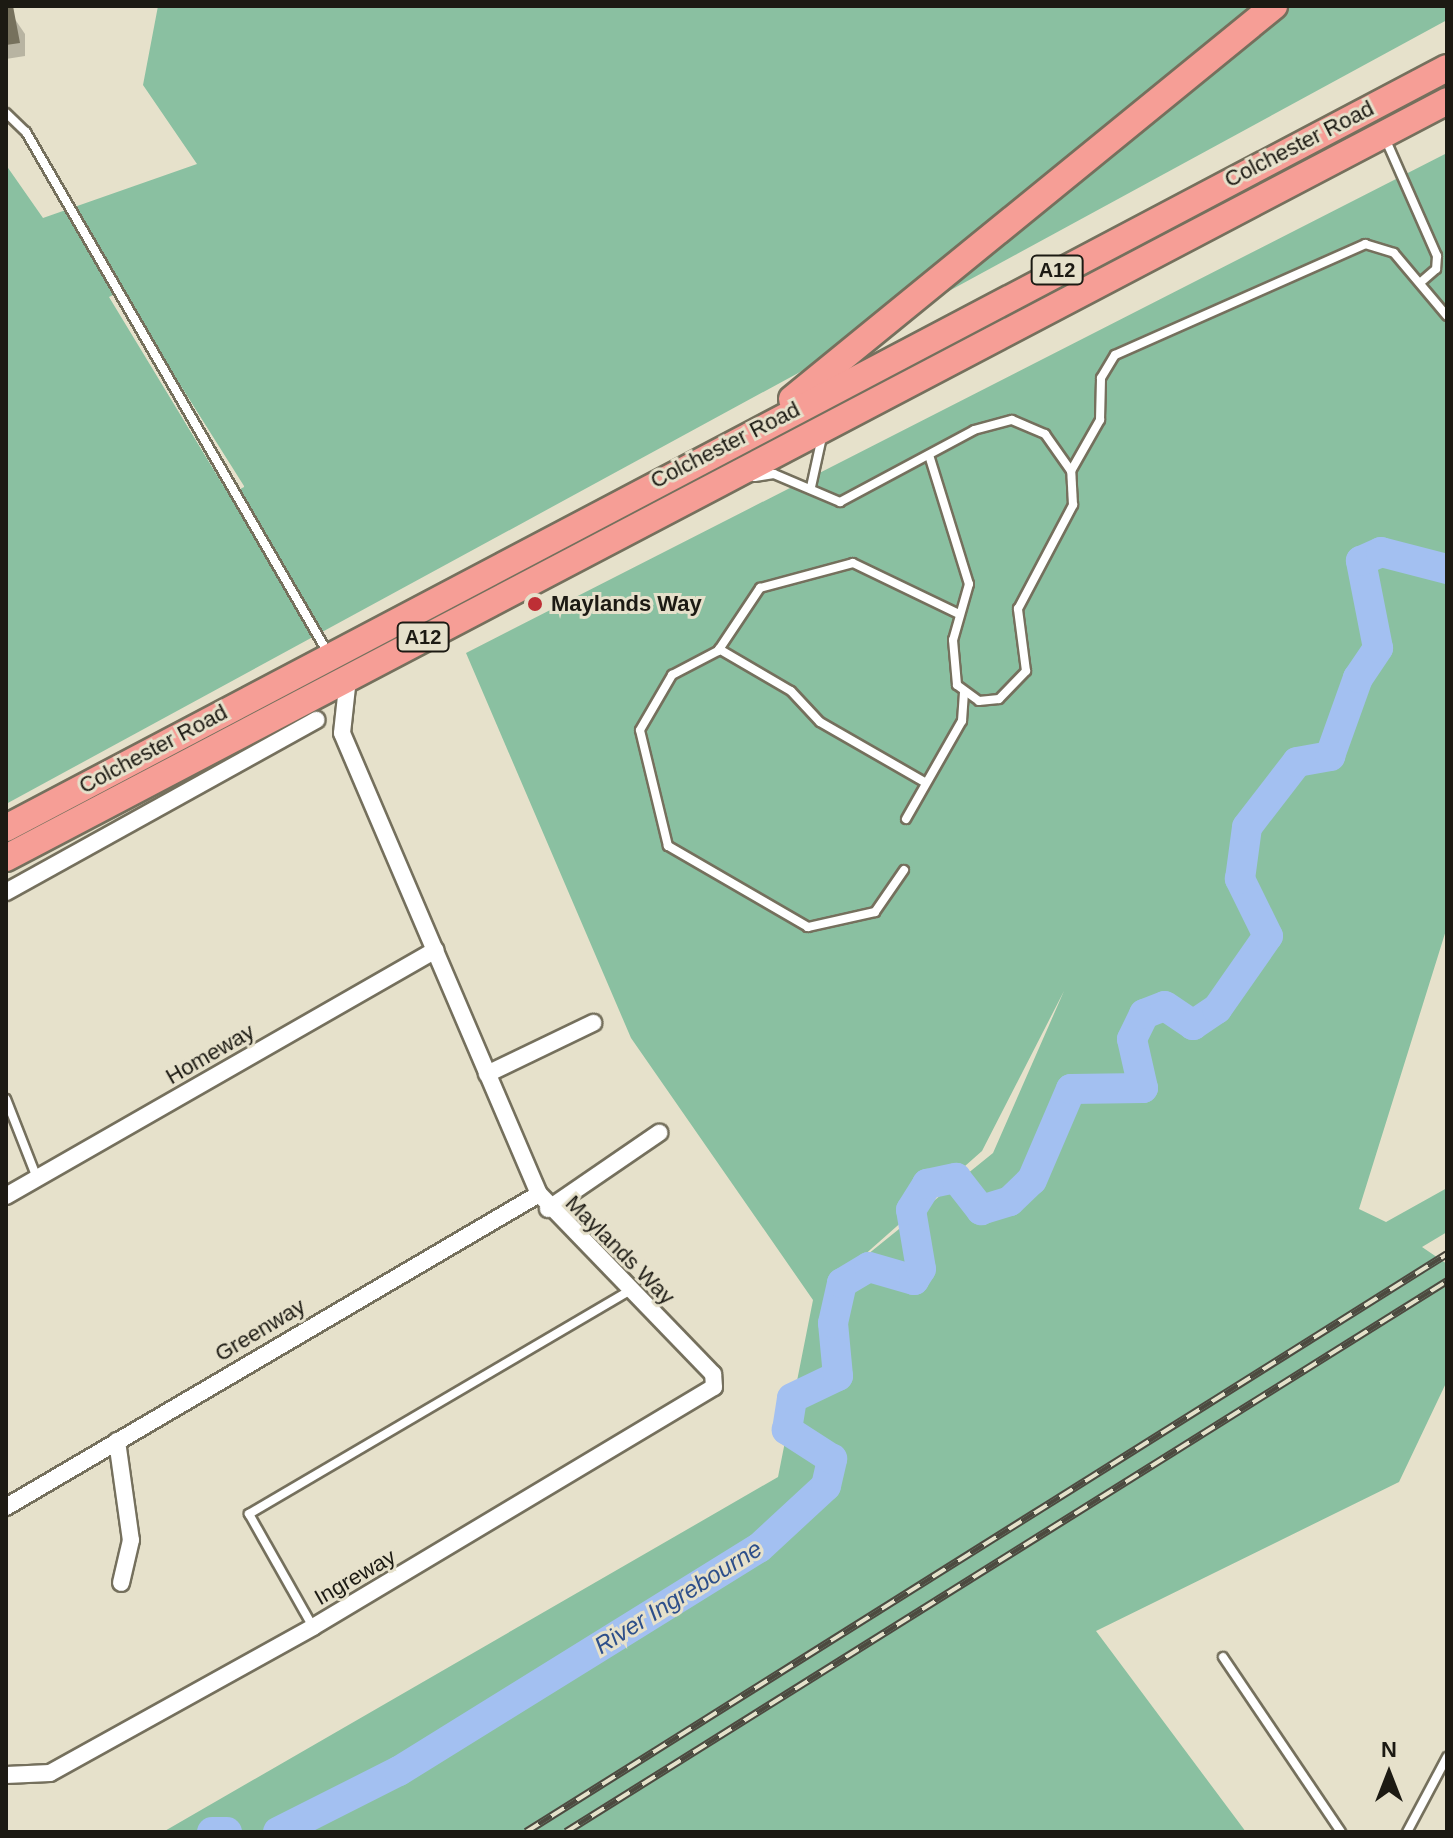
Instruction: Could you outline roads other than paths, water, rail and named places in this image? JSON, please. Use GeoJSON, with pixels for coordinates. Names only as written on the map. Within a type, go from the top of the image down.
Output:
{"type":"FeatureCollection","features":[{"type":"Feature","properties":{"kind":"highway","name":"A12"},"geometry":{"type":"LineString","coordinates":[[763,425],[1274,6]]}},
{"type":"Feature","properties":{"kind":"highway","name":"Colchester Road"},"geometry":{"type":"LineString","coordinates":[[6,828],[763,425],[1447,68]]}},
{"type":"Feature","properties":{"kind":"highway","name":"Colchester Road"},"geometry":{"type":"LineString","coordinates":[[6,858],[270,718],[345,684],[826,425],[1447,101]]}},
{"type":"Feature","properties":{"kind":"street","name":"Colchester Road"},"geometry":{"type":"LineString","coordinates":[[6,892],[318,721],[345,684]]}},
{"type":"Feature","properties":{"kind":"street","name":"Maylands Way"},"geometry":{"type":"LineString","coordinates":[[345,684],[342,733],[539,1194],[548,1209],[713,1374],[714,1387]]}},
{"type":"Feature","properties":{"kind":"street"},"geometry":{"type":"LineString","coordinates":[[270,718],[318,721],[342,733]]}},
{"type":"Feature","properties":{"kind":"street","name":"Homeway"},"geometry":{"type":"LineString","coordinates":[[6,1196],[436,950]]}},
{"type":"Feature","properties":{"kind":"street"},"geometry":{"type":"LineString","coordinates":[[487,1074],[593,1023]]}},
{"type":"Feature","properties":{"kind":"street"},"geometry":{"type":"LineString","coordinates":[[548,1209],[659,1133]]}},
{"type":"Feature","properties":{"kind":"street","name":"Greenway"},"geometry":{"type":"LineString","coordinates":[[6,1507],[539,1194]]}},
{"type":"Feature","properties":{"kind":"street","name":"Ingreway"},"geometry":{"type":"LineString","coordinates":[[6,1775],[50,1773],[313,1627],[714,1387]]}},
{"type":"Feature","properties":{"kind":"street"},"geometry":{"type":"LineString","coordinates":[[117,1441],[131,1540],[121,1583]]}},
{"type":"Feature","properties":{"kind":"lane"},"geometry":{"type":"LineString","coordinates":[[6,113],[26,132],[329,654]]}},
{"type":"Feature","properties":{"kind":"lane"},"geometry":{"type":"LineString","coordinates":[[1383,134],[1436,269]]}},
{"type":"Feature","properties":{"kind":"lane"},"geometry":{"type":"LineString","coordinates":[[1071,471],[1100,420],[1101,378],[1133,342],[1348,248],[1394,253],[1447,316]]}},
{"type":"Feature","properties":{"kind":"lane"},"geometry":{"type":"LineString","coordinates":[[1436,269],[1447,272]]}},
{"type":"Feature","properties":{"kind":"lane"},"geometry":{"type":"LineString","coordinates":[[1420,283],[1436,269]]}},
{"type":"Feature","properties":{"kind":"lane"},"geometry":{"type":"LineString","coordinates":[[640,525],[764,475],[811,487],[828,501],[850,500],[989,423],[1012,420],[1045,434],[1071,471],[1073,505],[1018,609],[1026,656],[1020,684],[999,699],[964,693]]}},
{"type":"Feature","properties":{"kind":"lane"},"geometry":{"type":"LineString","coordinates":[[811,487],[826,425]]}},
{"type":"Feature","properties":{"kind":"lane"},"geometry":{"type":"LineString","coordinates":[[906,819],[962,721],[964,693],[953,662],[957,613],[969,584],[929,455]]}},
{"type":"Feature","properties":{"kind":"lane"},"geometry":{"type":"LineString","coordinates":[[904,870],[875,912],[813,929],[668,846],[640,730],[679,666],[719,649],[754,592],[845,564],[870,568],[957,613]]}},
{"type":"Feature","properties":{"kind":"lane"},"geometry":{"type":"LineString","coordinates":[[719,649],[791,691],[820,722],[926,783]]}},
{"type":"Feature","properties":{"kind":"lane"},"geometry":{"type":"LineString","coordinates":[[6,1099],[37,1178]]}},
{"type":"Feature","properties":{"kind":"lane"},"geometry":{"type":"LineString","coordinates":[[313,1627],[249,1514],[629,1291]]}},
{"type":"Feature","properties":{"kind":"lane"},"geometry":{"type":"LineString","coordinates":[[1223,1657],[1341,1832]]}},
{"type":"Feature","properties":{"kind":"lane"},"geometry":{"type":"LineString","coordinates":[[1407,1832],[1447,1757]]}},
{"type":"Feature","properties":{"kind":"waterway","name":"River Ingrebourne"},"geometry":{"type":"LineString","coordinates":[[278,1832],[399,1771],[759,1548],[826,1486],[832,1459],[787,1430],[792,1398],[838,1376],[833,1323],[842,1283],[869,1267],[914,1280],[921,1269],[911,1210],[927,1184],[956,1178],[981,1210],[1010,1201],[1032,1180],[1071,1089],[1143,1088],[1132,1039],[1144,1014],[1165,1006],[1193,1025],[1217,1009],[1268,936],[1240,879],[1247,827],[1297,762],[1330,756],[1358,678],[1378,648],[1361,561],[1381,552],[1447,569]]}},
{"type":"Feature","properties":{"kind":"waterway","name":"River Ingrebourne"},"geometry":{"type":"LineString","coordinates":[[212,1832],[227,1832]]}},
{"type":"Feature","properties":{"kind":"railway"},"geometry":{"type":"LineString","coordinates":[[526,1832],[1447,1254]]}},
{"type":"Feature","properties":{"kind":"railway"},"geometry":{"type":"LineString","coordinates":[[566,1832],[1447,1281]]}},
{"type":"Feature","properties":{"kind":"place","name":"Maylands Way"},"geometry":{"type":"Point","coordinates":[535,604]}}]}
